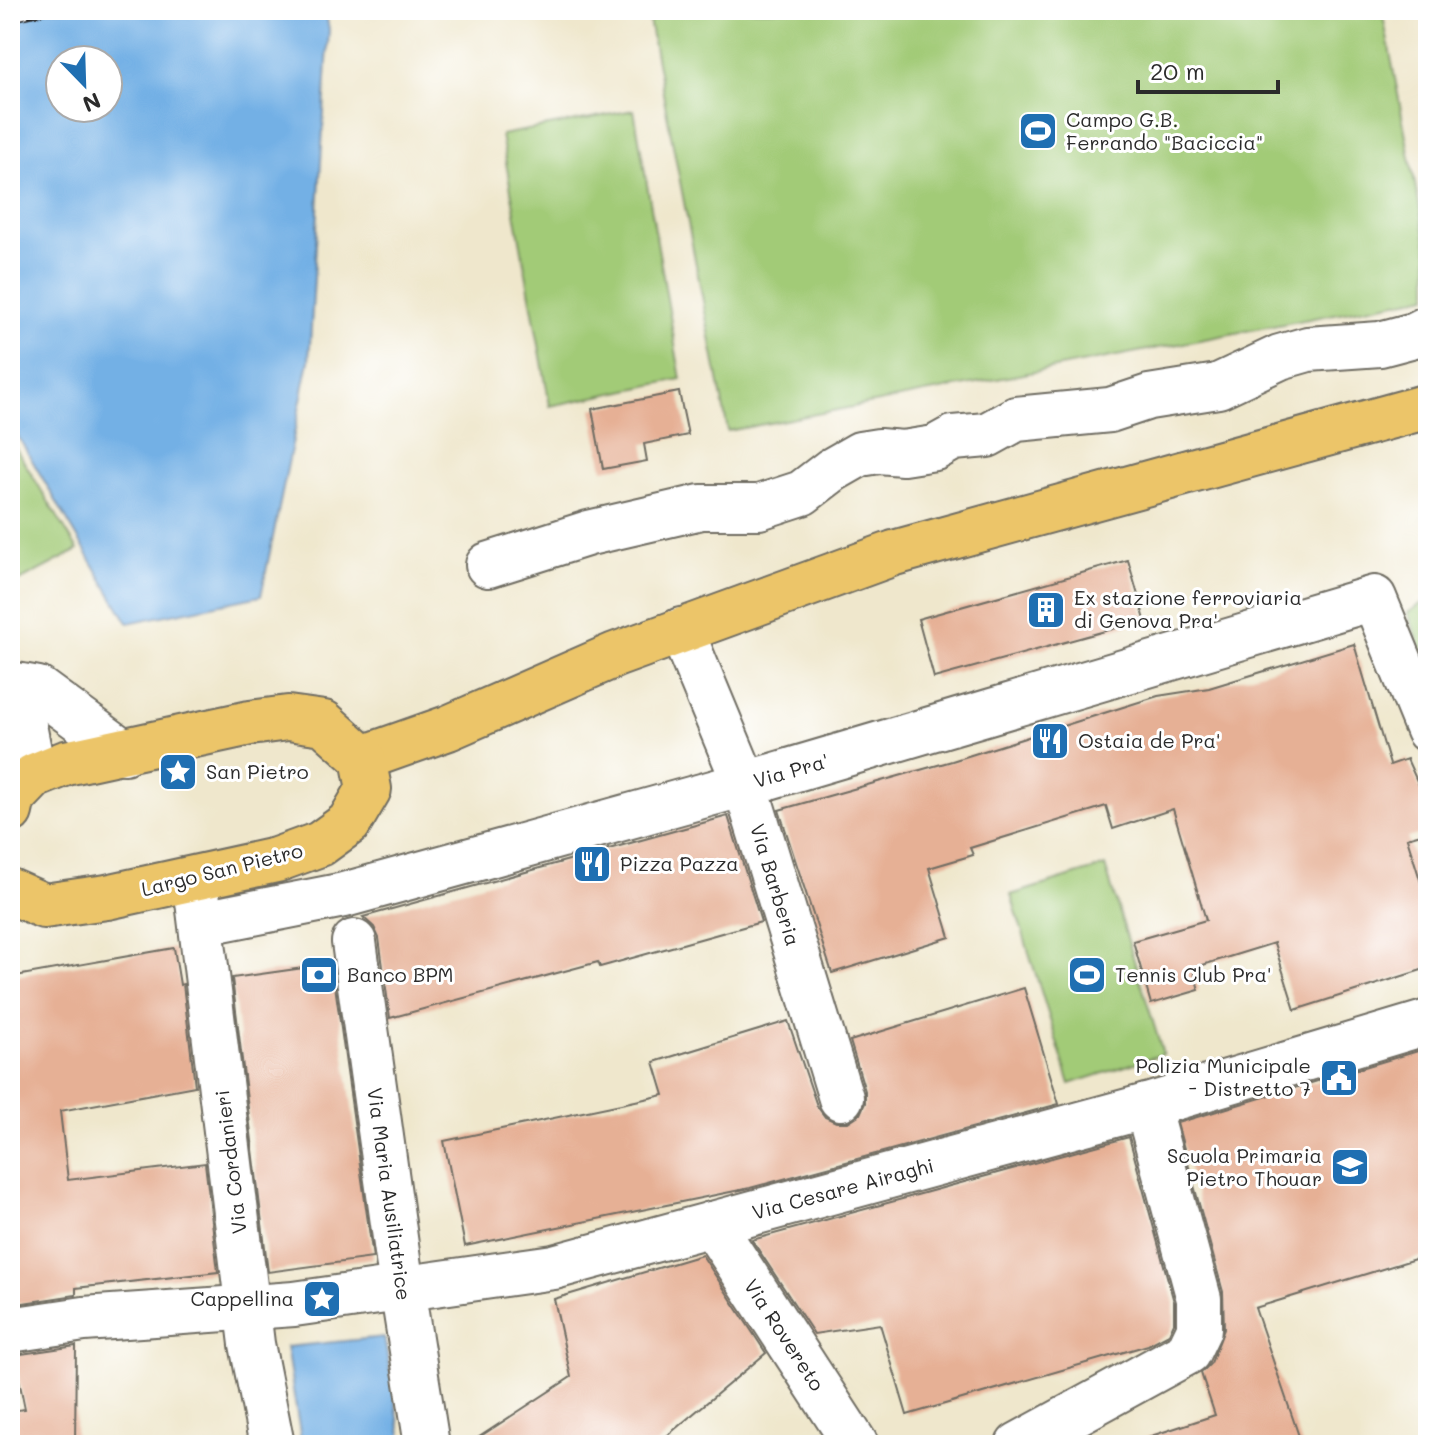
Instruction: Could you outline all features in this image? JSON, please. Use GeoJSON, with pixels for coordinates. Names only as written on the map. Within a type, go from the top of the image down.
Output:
{"type":"FeatureCollection","features":[{"type":"Feature","properties":{"kind":"main road"},"geometry":{"type":"LineString","coordinates":[[16,801],[66,763],[250,723],[288,718],[324,723],[363,758],[448,728],[615,655],[894,553],[1428,406]]}},
{"type":"Feature","properties":{"kind":"main road"},"geometry":{"type":"LineString","coordinates":[[1309,438],[1428,434]]}},
{"type":"Feature","properties":{"kind":"main road","name":"Largo San Pietro"},"geometry":{"type":"LineString","coordinates":[[10,891],[44,906],[107,897],[276,860],[320,844],[349,823],[369,789],[363,758]]}},
{"type":"Feature","properties":{"kind":"street"},"geometry":{"type":"LineString","coordinates":[[500,562],[589,533],[701,507],[759,507],[802,493],[860,454],[879,451],[903,453],[935,448],[953,438],[987,435],[1016,419],[1110,410],[1149,397],[1218,386],[1280,357],[1308,349],[1380,344],[1428,328]]}},
{"type":"Feature","properties":{"kind":"street","name":"Via Pra'"},"geometry":{"type":"LineString","coordinates":[[202,923],[353,892],[745,784],[1374,598],[1428,730]]}},
{"type":"Feature","properties":{"kind":"street","name":"Via Barberia"},"geometry":{"type":"LineString","coordinates":[[681,630],[745,784],[841,1098]]}},
{"type":"Feature","properties":{"kind":"street"},"geometry":{"type":"LineString","coordinates":[[10,684],[38,689],[124,752]]}},
{"type":"Feature","properties":{"kind":"street"},"geometry":{"type":"LineString","coordinates":[[10,698],[21,710],[16,801]]}},
{"type":"Feature","properties":{"kind":"street","name":"Via Cordanieri"},"geometry":{"type":"LineString","coordinates":[[195,878],[247,1308],[272,1445]]}},
{"type":"Feature","properties":{"kind":"street","name":"Via Maria Ausiliatrice"},"geometry":{"type":"LineString","coordinates":[[354,942],[427,1445]]}},
{"type":"Feature","properties":{"kind":"street","name":"Via Cesare Airaghi"},"geometry":{"type":"LineString","coordinates":[[10,1330],[84,1319],[247,1308],[554,1267],[1147,1106],[1428,1022]]}},
{"type":"Feature","properties":{"kind":"street"},"geometry":{"type":"LineString","coordinates":[[1018,1445],[1188,1352],[1199,1329],[1199,1299],[1147,1106]]}},
{"type":"Feature","properties":{"kind":"street","name":"Via Rovereto"},"geometry":{"type":"LineString","coordinates":[[712,1224],[856,1445]]}},
{"type":"Feature","properties":{"kind":"green space","name":"Campo G.B. Ferrando \"Baciccia\""},"geometry":{"type":"Polygon","coordinates":[[[647,10],[1382,10],[1428,252],[1428,296],[728,431],[647,10]]]}},
{"type":"Feature","properties":{"kind":"green space"},"geometry":{"type":"Polygon","coordinates":[[[634,110],[681,379],[550,406],[501,135],[634,110]]]}},
{"type":"Feature","properties":{"kind":"green space"},"geometry":{"type":"Polygon","coordinates":[[[10,439],[78,550],[10,586],[10,439]]]}},
{"type":"Feature","properties":{"kind":"green space"},"geometry":{"type":"Polygon","coordinates":[[[1428,599],[1428,668],[1408,613],[1428,599]]]}},
{"type":"Feature","properties":{"kind":"green space","name":"Tennis Club Pra'"},"geometry":{"type":"Polygon","coordinates":[[[1105,866],[1163,1054],[1070,1084],[1011,895],[1105,866]]]}},
{"type":"Feature","properties":{"kind":"water"},"geometry":{"type":"Polygon","coordinates":[[[10,10],[325,10],[329,29],[309,361],[261,596],[128,623],[10,423],[10,10]]]}},
{"type":"Feature","properties":{"kind":"water"},"geometry":{"type":"Polygon","coordinates":[[[384,1337],[403,1445],[302,1445],[286,1347],[384,1337]]]}},
{"type":"Feature","properties":{"kind":"building"},"geometry":{"type":"Polygon","coordinates":[[[679,392],[688,435],[644,444],[647,461],[603,469],[592,409],[679,392]]]}},
{"type":"Feature","properties":{"kind":"building","name":"Ex stazione ferroviaria di Genova Pra'"},"geometry":{"type":"Polygon","coordinates":[[[1128,560],[1145,620],[934,678],[918,619],[1128,560]]]}},
{"type":"Feature","properties":{"kind":"building"},"geometry":{"type":"Polygon","coordinates":[[[1354,644],[1390,765],[1407,759],[1428,805],[1428,832],[1407,838],[1428,905],[1428,968],[1295,1010],[1274,943],[1193,968],[1199,990],[1151,1004],[1133,941],[1206,920],[1173,809],[1113,829],[1106,806],[970,848],[973,855],[929,868],[950,937],[832,973],[779,810],[952,761],[1158,696],[1209,688],[1354,644]]]}},
{"type":"Feature","properties":{"kind":"building"},"geometry":{"type":"Polygon","coordinates":[[[728,816],[761,922],[600,967],[598,962],[390,1018],[379,938],[374,927],[363,917],[728,816]]]}},
{"type":"Feature","properties":{"kind":"building"},"geometry":{"type":"Polygon","coordinates":[[[174,948],[180,985],[183,984],[195,1086],[60,1111],[68,1180],[205,1163],[218,1272],[76,1288],[76,1295],[10,1305],[10,977],[174,948]]]}},
{"type":"Feature","properties":{"kind":"building"},"geometry":{"type":"Polygon","coordinates":[[[332,964],[373,1258],[268,1272],[232,978],[332,964]]]}},
{"type":"Feature","properties":{"kind":"building"},"geometry":{"type":"Polygon","coordinates":[[[1024,988],[1059,1104],[750,1188],[465,1246],[444,1141],[664,1095],[654,1062],[788,1021],[817,1106],[825,1117],[836,1122],[848,1122],[860,1114],[865,1103],[865,1091],[850,1041],[1024,988]]]}},
{"type":"Feature","properties":{"kind":"building"},"geometry":{"type":"Polygon","coordinates":[[[1428,1048],[1428,1255],[1255,1308],[1302,1445],[1146,1445],[1145,1438],[1215,1415],[1201,1373],[1211,1363],[1224,1329],[1223,1292],[1177,1123],[1428,1048]]]}},
{"type":"Feature","properties":{"kind":"building"},"geometry":{"type":"Polygon","coordinates":[[[1129,1137],[1174,1302],[1174,1323],[1169,1334],[1148,1345],[907,1415],[880,1324],[814,1334],[752,1240],[1129,1137]]]}},
{"type":"Feature","properties":{"kind":"building"},"geometry":{"type":"Polygon","coordinates":[[[702,1255],[766,1353],[656,1445],[467,1445],[571,1377],[554,1299],[702,1255]]]}},
{"type":"Feature","properties":{"kind":"building"},"geometry":{"type":"Polygon","coordinates":[[[76,1346],[75,1445],[10,1445],[10,1411],[25,1409],[14,1355],[76,1346]]]}},
{"type":"Feature","properties":{"kind":"railway"},"geometry":{"type":"LineString","coordinates":[[10,18],[46,10]]}},
{"type":"Feature","properties":{"kind":"place","name":"Campo G.B. Ferrando \"Baciccia\""},"geometry":{"type":"Point","coordinates":[1038,131]}},
{"type":"Feature","properties":{"kind":"place","name":"Ex stazione ferroviaria di Genova Pra'"},"geometry":{"type":"Point","coordinates":[1046,610]}},
{"type":"Feature","properties":{"kind":"place","name":"Ostaia de Pra'"},"geometry":{"type":"Point","coordinates":[1050,741]}},
{"type":"Feature","properties":{"kind":"place","name":"San Pietro"},"geometry":{"type":"Point","coordinates":[178,772]}},
{"type":"Feature","properties":{"kind":"place","name":"Pizza Pazza"},"geometry":{"type":"Point","coordinates":[592,864]}},
{"type":"Feature","properties":{"kind":"place","name":"Banco BPM"},"geometry":{"type":"Point","coordinates":[319,975]}},
{"type":"Feature","properties":{"kind":"place","name":"Tennis Club Pra'"},"geometry":{"type":"Point","coordinates":[1087,975]}},
{"type":"Feature","properties":{"kind":"place","name":"Polizia Municipale - Distretto 7"},"geometry":{"type":"Point","coordinates":[1339,1078]}},
{"type":"Feature","properties":{"kind":"place","name":"Scuola Primaria Pietro Thouar"},"geometry":{"type":"Point","coordinates":[1350,1167]}},
{"type":"Feature","properties":{"kind":"place","name":"Cappellina"},"geometry":{"type":"Point","coordinates":[322,1299]}}]}
